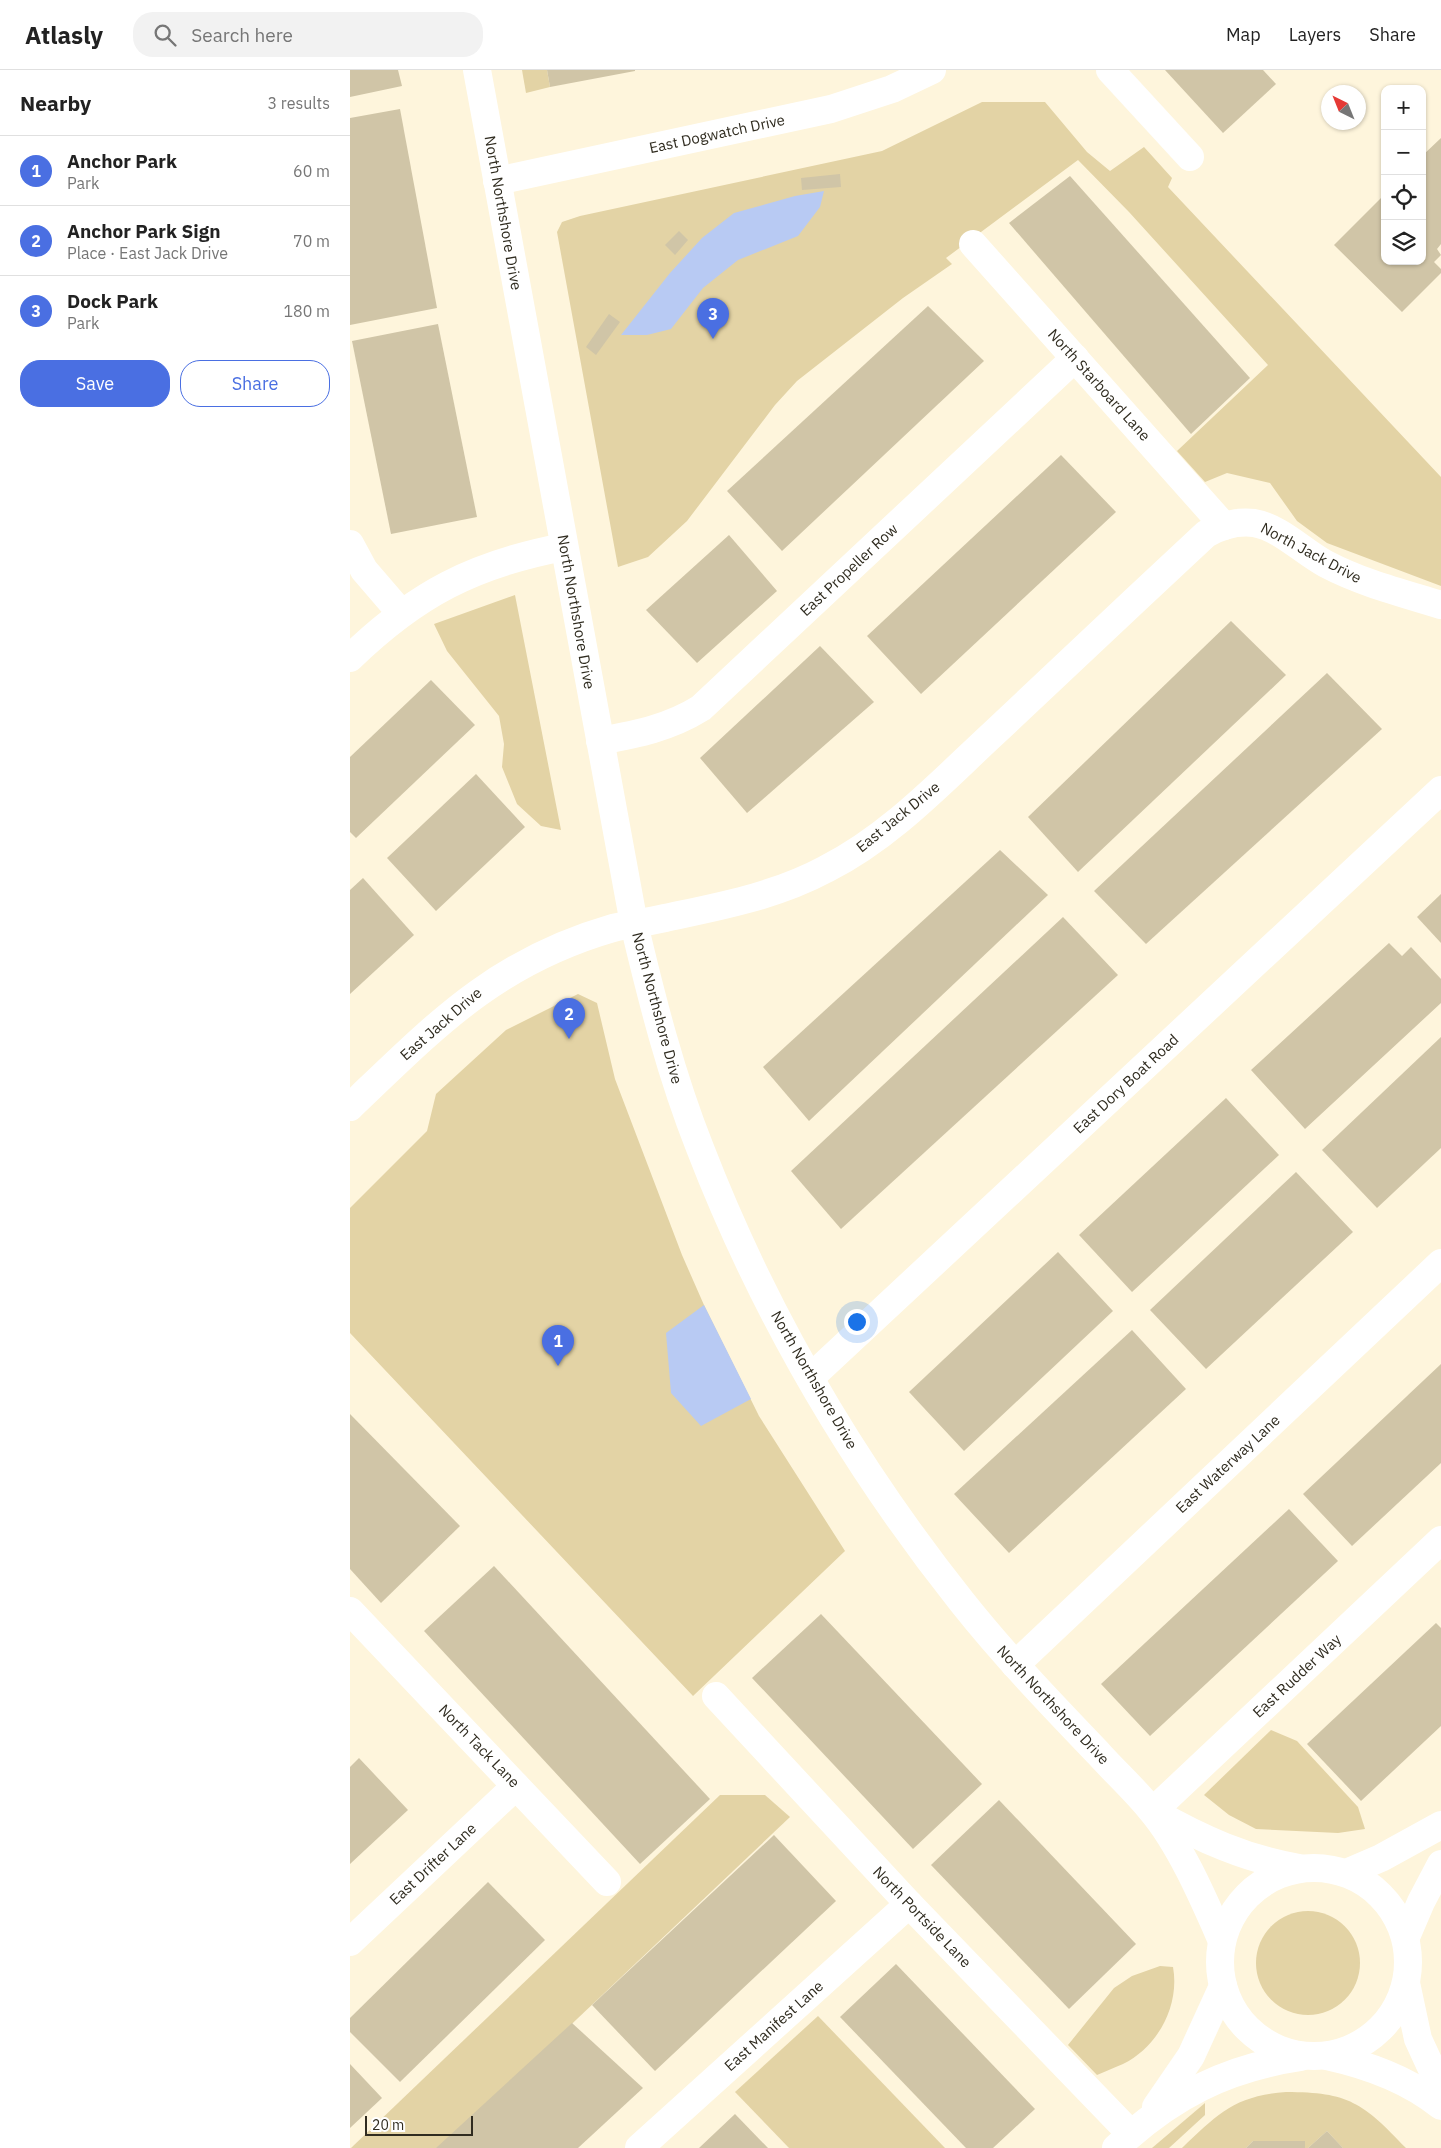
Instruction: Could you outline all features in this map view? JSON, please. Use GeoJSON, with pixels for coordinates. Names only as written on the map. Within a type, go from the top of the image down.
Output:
{"type":"FeatureCollection","features":[{"type":"Feature","properties":{"kind":"street","name":"North Northshore Drive"},"geometry":{"type":"LineString","coordinates":[[477,70],[634,924],[664,1042],[700,1148],[764,1291],[810,1378],[883,1496],[963,1604],[1015,1665],[1153,1811]]}},
{"type":"Feature","properties":{"kind":"street","name":"East Dogwatch Drive"},"geometry":{"type":"LineString","coordinates":[[497,181],[831,109],[892,89],[932,70]]}},
{"type":"Feature","properties":{"kind":"street"},"geometry":{"type":"LineString","coordinates":[[1110,70],[1190,157]]}},
{"type":"Feature","properties":{"kind":"street","name":"North Starboard Lane"},"geometry":{"type":"LineString","coordinates":[[973,244],[1075,358],[1231,524]]}},
{"type":"Feature","properties":{"kind":"street","name":"East Propeller Row"},"geometry":{"type":"LineString","coordinates":[[600,741],[652,731],[684,718],[701,708],[1075,358]]}},
{"type":"Feature","properties":{"kind":"street","name":"North Jack Drive"},"geometry":{"type":"LineString","coordinates":[[1231,524],[1268,527],[1326,564],[1358,579],[1441,605]]}},
{"type":"Feature","properties":{"kind":"street","name":"East Jack Drive"},"geometry":{"type":"LineString","coordinates":[[350,1107],[428,1032],[457,1007],[489,984],[529,960],[572,941],[634,924],[765,895],[813,876],[858,851],[916,805],[1206,534],[1231,524]]}},
{"type":"Feature","properties":{"kind":"street"},"geometry":{"type":"LineString","coordinates":[[350,544],[364,570],[400,613]]}},
{"type":"Feature","properties":{"kind":"street"},"geometry":{"type":"LineString","coordinates":[[350,658],[400,613],[431,593],[466,575],[519,556],[564,547]]}},
{"type":"Feature","properties":{"kind":"street","name":"East Dory Boat Road"},"geometry":{"type":"LineString","coordinates":[[810,1378],[1441,790]]}},
{"type":"Feature","properties":{"kind":"street","name":"East Waterway Lane"},"geometry":{"type":"LineString","coordinates":[[1015,1665],[1441,1264]]}},
{"type":"Feature","properties":{"kind":"street","name":"East Rudder Way"},"geometry":{"type":"LineString","coordinates":[[1153,1811],[1441,1540]]}},
{"type":"Feature","properties":{"kind":"street","name":"North Tack Lane"},"geometry":{"type":"LineString","coordinates":[[350,1611],[607,1882]]}},
{"type":"Feature","properties":{"kind":"street","name":"North Portside Lane"},"geometry":{"type":"LineString","coordinates":[[716,1696],[909,1904],[1131,2134]]}},
{"type":"Feature","properties":{"kind":"street","name":"East Drifter Lane"},"geometry":{"type":"LineString","coordinates":[[350,1942],[516,1786]]}},
{"type":"Feature","properties":{"kind":"street"},"geometry":{"type":"LineString","coordinates":[[1131,2134],[1185,2094],[1219,2078],[1256,2065],[1349,2050],[1369,2038],[1386,2023],[1399,2004],[1406,1983],[1409,1960],[1406,1937],[1398,1916],[1384,1898],[1367,1883],[1346,1873],[1324,1868],[1301,1868],[1242,1855],[1214,1844],[1153,1811]]}},
{"type":"Feature","properties":{"kind":"street"},"geometry":{"type":"LineString","coordinates":[[1153,1811],[1190,1873],[1222,1941]]}},
{"type":"Feature","properties":{"kind":"street"},"geometry":{"type":"LineString","coordinates":[[1346,1873],[1381,1858],[1441,1825]]}},
{"type":"Feature","properties":{"kind":"street"},"geometry":{"type":"LineString","coordinates":[[1406,1937],[1421,1902],[1441,1864]]}},
{"type":"Feature","properties":{"kind":"street"},"geometry":{"type":"LineString","coordinates":[[1301,1868],[1279,1874],[1260,1885],[1238,1907],[1230,1920],[1222,1941],[1220,1964],[1223,1986],[1231,2008],[1240,2020],[1262,2041],[1282,2051],[1316,2056],[1382,2072],[1412,2086],[1441,2106]]}},
{"type":"Feature","properties":{"kind":"street","name":"East Manifest Lane"},"geometry":{"type":"LineString","coordinates":[[639,2148],[909,1904]]}},
{"type":"Feature","properties":{"kind":"street"},"geometry":{"type":"LineString","coordinates":[[1406,1983],[1418,2039],[1441,2090]]}},
{"type":"Feature","properties":{"kind":"street"},"geometry":{"type":"LineString","coordinates":[[1131,2134],[1170,2090],[1191,2056],[1223,1986]]}},
{"type":"Feature","properties":{"kind":"shaded area"},"geometry":{"type":"Polygon","coordinates":[[[522,70],[547,70],[550,87],[526,93],[522,70]]]}},
{"type":"Feature","properties":{"kind":"shaded area"},"geometry":{"type":"Polygon","coordinates":[[[982,102],[1045,102],[1087,152],[1110,171],[1144,147],[1172,178],[1168,187],[1441,477],[1441,586],[1327,543],[1297,521],[1270,483],[1227,473],[1205,482],[1177,451],[1268,365],[1129,212],[1078,160],[946,258],[952,264],[903,298],[797,381],[775,405],[687,521],[648,557],[618,567],[557,232],[562,222],[580,216],[882,151],[982,102]]]}},
{"type":"Feature","properties":{"kind":"shaded area"},"geometry":{"type":"Polygon","coordinates":[[[515,595],[561,830],[541,826],[517,804],[502,767],[504,744],[499,716],[447,651],[434,624],[515,595]]]}},
{"type":"Feature","properties":{"kind":"shaded area"},"geometry":{"type":"Polygon","coordinates":[[[578,994],[597,1003],[615,1079],[682,1255],[704,1305],[759,1416],[845,1551],[693,1696],[350,1333],[350,1208],[427,1131],[436,1094],[506,1030],[578,994]]]}},
{"type":"Feature","properties":{"kind":"shaded area"},"geometry":{"type":"Polygon","coordinates":[[[1271,1730],[1297,1741],[1358,1807],[1365,1829],[1338,1833],[1256,1829],[1229,1815],[1204,1795],[1271,1730]]]}},
{"type":"Feature","properties":{"kind":"shaded area"},"geometry":{"type":"Polygon","coordinates":[[[720,1795],[765,1795],[790,1817],[441,2148],[351,2148],[720,1795]]]}},
{"type":"Feature","properties":{"kind":"shaded area"},"geometry":{"type":"Polygon","coordinates":[[[1308,1911],[1328,1915],[1345,1926],[1356,1943],[1360,1963],[1356,1983],[1345,2000],[1328,2011],[1308,2015],[1288,2011],[1271,2000],[1260,1983],[1256,1963],[1260,1943],[1271,1926],[1288,1915],[1308,1911]]]}},
{"type":"Feature","properties":{"kind":"shaded area"},"geometry":{"type":"Polygon","coordinates":[[[1160,1966],[1173,1967],[1174,1981],[1173,1996],[1164,2023],[1147,2047],[1135,2057],[1097,2075],[1068,2045],[1114,1988],[1132,1976],[1160,1966]]]}},
{"type":"Feature","properties":{"kind":"shaded area"},"geometry":{"type":"Polygon","coordinates":[[[818,2016],[945,2148],[789,2148],[735,2092],[818,2016]]]}},
{"type":"Feature","properties":{"kind":"shaded area"},"geometry":{"type":"Polygon","coordinates":[[[1286,2092],[1325,2094],[1354,2103],[1378,2120],[1406,2148],[1343,2148],[1327,2131],[1308,2148],[1305,2148],[1305,2141],[1253,2141],[1246,2148],[1182,2148],[1206,2125],[1228,2109],[1253,2098],[1286,2092]]]}},
{"type":"Feature","properties":{"kind":"shaded area"},"geometry":{"type":"Polygon","coordinates":[[[1205,2103],[1205,2115],[1169,2148],[1152,2148],[1205,2103]]]}},
{"type":"Feature","properties":{"kind":"water"},"geometry":{"type":"Polygon","coordinates":[[[824,191],[820,207],[798,236],[738,260],[703,288],[671,329],[647,335],[621,335],[670,273],[702,238],[734,213],[795,196],[824,191]]]}},
{"type":"Feature","properties":{"kind":"water"},"geometry":{"type":"Polygon","coordinates":[[[704,1305],[751,1399],[701,1426],[671,1393],[666,1333],[704,1305]]]}},
{"type":"Feature","properties":{"kind":"building"},"geometry":{"type":"Polygon","coordinates":[[[350,70],[398,70],[402,86],[350,97],[350,70]]]}},
{"type":"Feature","properties":{"kind":"building"},"geometry":{"type":"Polygon","coordinates":[[[547,70],[635,70],[635,71],[550,87],[547,70]]]}},
{"type":"Feature","properties":{"kind":"building"},"geometry":{"type":"Polygon","coordinates":[[[1165,70],[1263,70],[1276,84],[1223,133],[1165,70]]]}},
{"type":"Feature","properties":{"kind":"building"},"geometry":{"type":"Polygon","coordinates":[[[400,109],[437,308],[350,325],[350,118],[400,109]]]}},
{"type":"Feature","properties":{"kind":"building"},"geometry":{"type":"Polygon","coordinates":[[[1441,138],[1441,244],[1437,249],[1441,255],[1434,262],[1441,269],[1441,273],[1402,312],[1334,245],[1381,198],[1381,265],[1426,265],[1426,152],[1441,138]]]}},
{"type":"Feature","properties":{"kind":"building"},"geometry":{"type":"Polygon","coordinates":[[[840,174],[841,187],[802,190],[801,178],[840,174]]]}},
{"type":"Feature","properties":{"kind":"building"},"geometry":{"type":"Polygon","coordinates":[[[1070,176],[1250,378],[1191,434],[1009,223],[1070,176]]]}},
{"type":"Feature","properties":{"kind":"building"},"geometry":{"type":"Polygon","coordinates":[[[679,231],[688,240],[675,255],[665,245],[679,231]]]}},
{"type":"Feature","properties":{"kind":"building"},"geometry":{"type":"Polygon","coordinates":[[[928,306],[984,361],[782,551],[727,491],[928,306]]]}},
{"type":"Feature","properties":{"kind":"building"},"geometry":{"type":"Polygon","coordinates":[[[609,314],[620,322],[596,355],[586,347],[609,314]]]}},
{"type":"Feature","properties":{"kind":"building"},"geometry":{"type":"Polygon","coordinates":[[[438,324],[477,517],[391,534],[352,341],[438,324]]]}},
{"type":"Feature","properties":{"kind":"building"},"geometry":{"type":"Polygon","coordinates":[[[1061,455],[1116,512],[921,694],[867,636],[1061,455]]]}},
{"type":"Feature","properties":{"kind":"building"},"geometry":{"type":"Polygon","coordinates":[[[729,535],[777,591],[697,663],[646,610],[729,535]]]}},
{"type":"Feature","properties":{"kind":"building"},"geometry":{"type":"Polygon","coordinates":[[[1231,621],[1286,675],[1078,872],[1028,817],[1231,621]]]}},
{"type":"Feature","properties":{"kind":"building"},"geometry":{"type":"Polygon","coordinates":[[[820,646],[874,702],[747,813],[700,758],[820,646]]]}},
{"type":"Feature","properties":{"kind":"building"},"geometry":{"type":"Polygon","coordinates":[[[1327,673],[1382,729],[1146,944],[1094,891],[1327,673]]]}},
{"type":"Feature","properties":{"kind":"building"},"geometry":{"type":"Polygon","coordinates":[[[431,680],[475,725],[356,838],[350,832],[350,757],[431,680]]]}},
{"type":"Feature","properties":{"kind":"building"},"geometry":{"type":"Polygon","coordinates":[[[476,774],[525,827],[436,911],[387,858],[476,774]]]}},
{"type":"Feature","properties":{"kind":"building"},"geometry":{"type":"Polygon","coordinates":[[[1000,850],[1048,895],[809,1121],[763,1067],[1000,850]]]}},
{"type":"Feature","properties":{"kind":"building"},"geometry":{"type":"Polygon","coordinates":[[[363,878],[414,935],[350,994],[350,890],[363,878]]]}},
{"type":"Feature","properties":{"kind":"building"},"geometry":{"type":"Polygon","coordinates":[[[1441,894],[1441,943],[1417,917],[1441,894]]]}},
{"type":"Feature","properties":{"kind":"building"},"geometry":{"type":"Polygon","coordinates":[[[1063,917],[1118,975],[841,1229],[791,1171],[1063,917]]]}},
{"type":"Feature","properties":{"kind":"building"},"geometry":{"type":"Polygon","coordinates":[[[1389,943],[1402,956],[1411,947],[1441,979],[1441,1003],[1305,1129],[1251,1070],[1389,943]]]}},
{"type":"Feature","properties":{"kind":"building"},"geometry":{"type":"Polygon","coordinates":[[[1441,1037],[1441,1148],[1377,1208],[1322,1150],[1441,1037]]]}},
{"type":"Feature","properties":{"kind":"building"},"geometry":{"type":"Polygon","coordinates":[[[1226,1098],[1279,1155],[1132,1292],[1079,1235],[1226,1098]]]}},
{"type":"Feature","properties":{"kind":"building"},"geometry":{"type":"Polygon","coordinates":[[[1296,1172],[1353,1232],[1206,1369],[1150,1310],[1296,1172]]]}},
{"type":"Feature","properties":{"kind":"building"},"geometry":{"type":"Polygon","coordinates":[[[1058,1252],[1113,1311],[964,1451],[909,1392],[1058,1252]]]}},
{"type":"Feature","properties":{"kind":"building"},"geometry":{"type":"Polygon","coordinates":[[[1132,1330],[1186,1389],[1009,1553],[954,1494],[1132,1330]]]}},
{"type":"Feature","properties":{"kind":"building"},"geometry":{"type":"Polygon","coordinates":[[[1441,1364],[1441,1463],[1352,1546],[1303,1494],[1441,1364]]]}},
{"type":"Feature","properties":{"kind":"building"},"geometry":{"type":"Polygon","coordinates":[[[350,1414],[460,1526],[381,1603],[350,1569],[350,1414]]]}},
{"type":"Feature","properties":{"kind":"building"},"geometry":{"type":"Polygon","coordinates":[[[1289,1509],[1338,1561],[1150,1736],[1101,1684],[1289,1509]]]}},
{"type":"Feature","properties":{"kind":"building"},"geometry":{"type":"Polygon","coordinates":[[[494,1566],[710,1799],[640,1864],[424,1631],[494,1566]]]}},
{"type":"Feature","properties":{"kind":"building"},"geometry":{"type":"Polygon","coordinates":[[[821,1614],[982,1784],[913,1849],[752,1678],[821,1614]]]}},
{"type":"Feature","properties":{"kind":"building"},"geometry":{"type":"Polygon","coordinates":[[[1436,1623],[1441,1628],[1441,1726],[1361,1801],[1307,1744],[1436,1623]]]}},
{"type":"Feature","properties":{"kind":"building"},"geometry":{"type":"Polygon","coordinates":[[[359,1758],[408,1810],[350,1864],[350,1767],[359,1758]]]}},
{"type":"Feature","properties":{"kind":"building"},"geometry":{"type":"Polygon","coordinates":[[[999,1800],[1136,1944],[1069,2009],[931,1865],[999,1800]]]}},
{"type":"Feature","properties":{"kind":"building"},"geometry":{"type":"Polygon","coordinates":[[[774,1835],[836,1901],[655,2071],[592,2005],[774,1835]]]}},
{"type":"Feature","properties":{"kind":"building"},"geometry":{"type":"Polygon","coordinates":[[[488,1882],[545,1940],[400,2082],[350,2032],[350,2018],[488,1882]]]}},
{"type":"Feature","properties":{"kind":"building"},"geometry":{"type":"Polygon","coordinates":[[[896,1964],[1035,2109],[993,2148],[966,2148],[840,2017],[896,1964]]]}},
{"type":"Feature","properties":{"kind":"building"},"geometry":{"type":"Polygon","coordinates":[[[572,2023],[643,2088],[578,2148],[436,2148],[572,2023]]]}},
{"type":"Feature","properties":{"kind":"building"},"geometry":{"type":"Polygon","coordinates":[[[350,2064],[382,2098],[350,2128],[350,2064]]]}},
{"type":"Feature","properties":{"kind":"building"},"geometry":{"type":"Polygon","coordinates":[[[735,2114],[768,2148],[699,2148],[735,2114]]]}},
{"type":"Feature","properties":{"kind":"building"},"geometry":{"type":"Polygon","coordinates":[[[1327,2131],[1343,2148],[1308,2148],[1327,2131]]]}},
{"type":"Feature","properties":{"kind":"building"},"geometry":{"type":"Polygon","coordinates":[[[1253,2141],[1305,2141],[1305,2148],[1246,2148],[1253,2141]]]}},
{"type":"Feature","properties":{"kind":"place","name":"Dock Park"},"geometry":{"type":"Point","coordinates":[713,339]}},
{"type":"Feature","properties":{"kind":"place","name":"Anchor Park Sign"},"geometry":{"type":"Point","coordinates":[569,1039]}},
{"type":"Feature","properties":{"kind":"place","name":"Anchor Park"},"geometry":{"type":"Point","coordinates":[558,1366]}}]}
